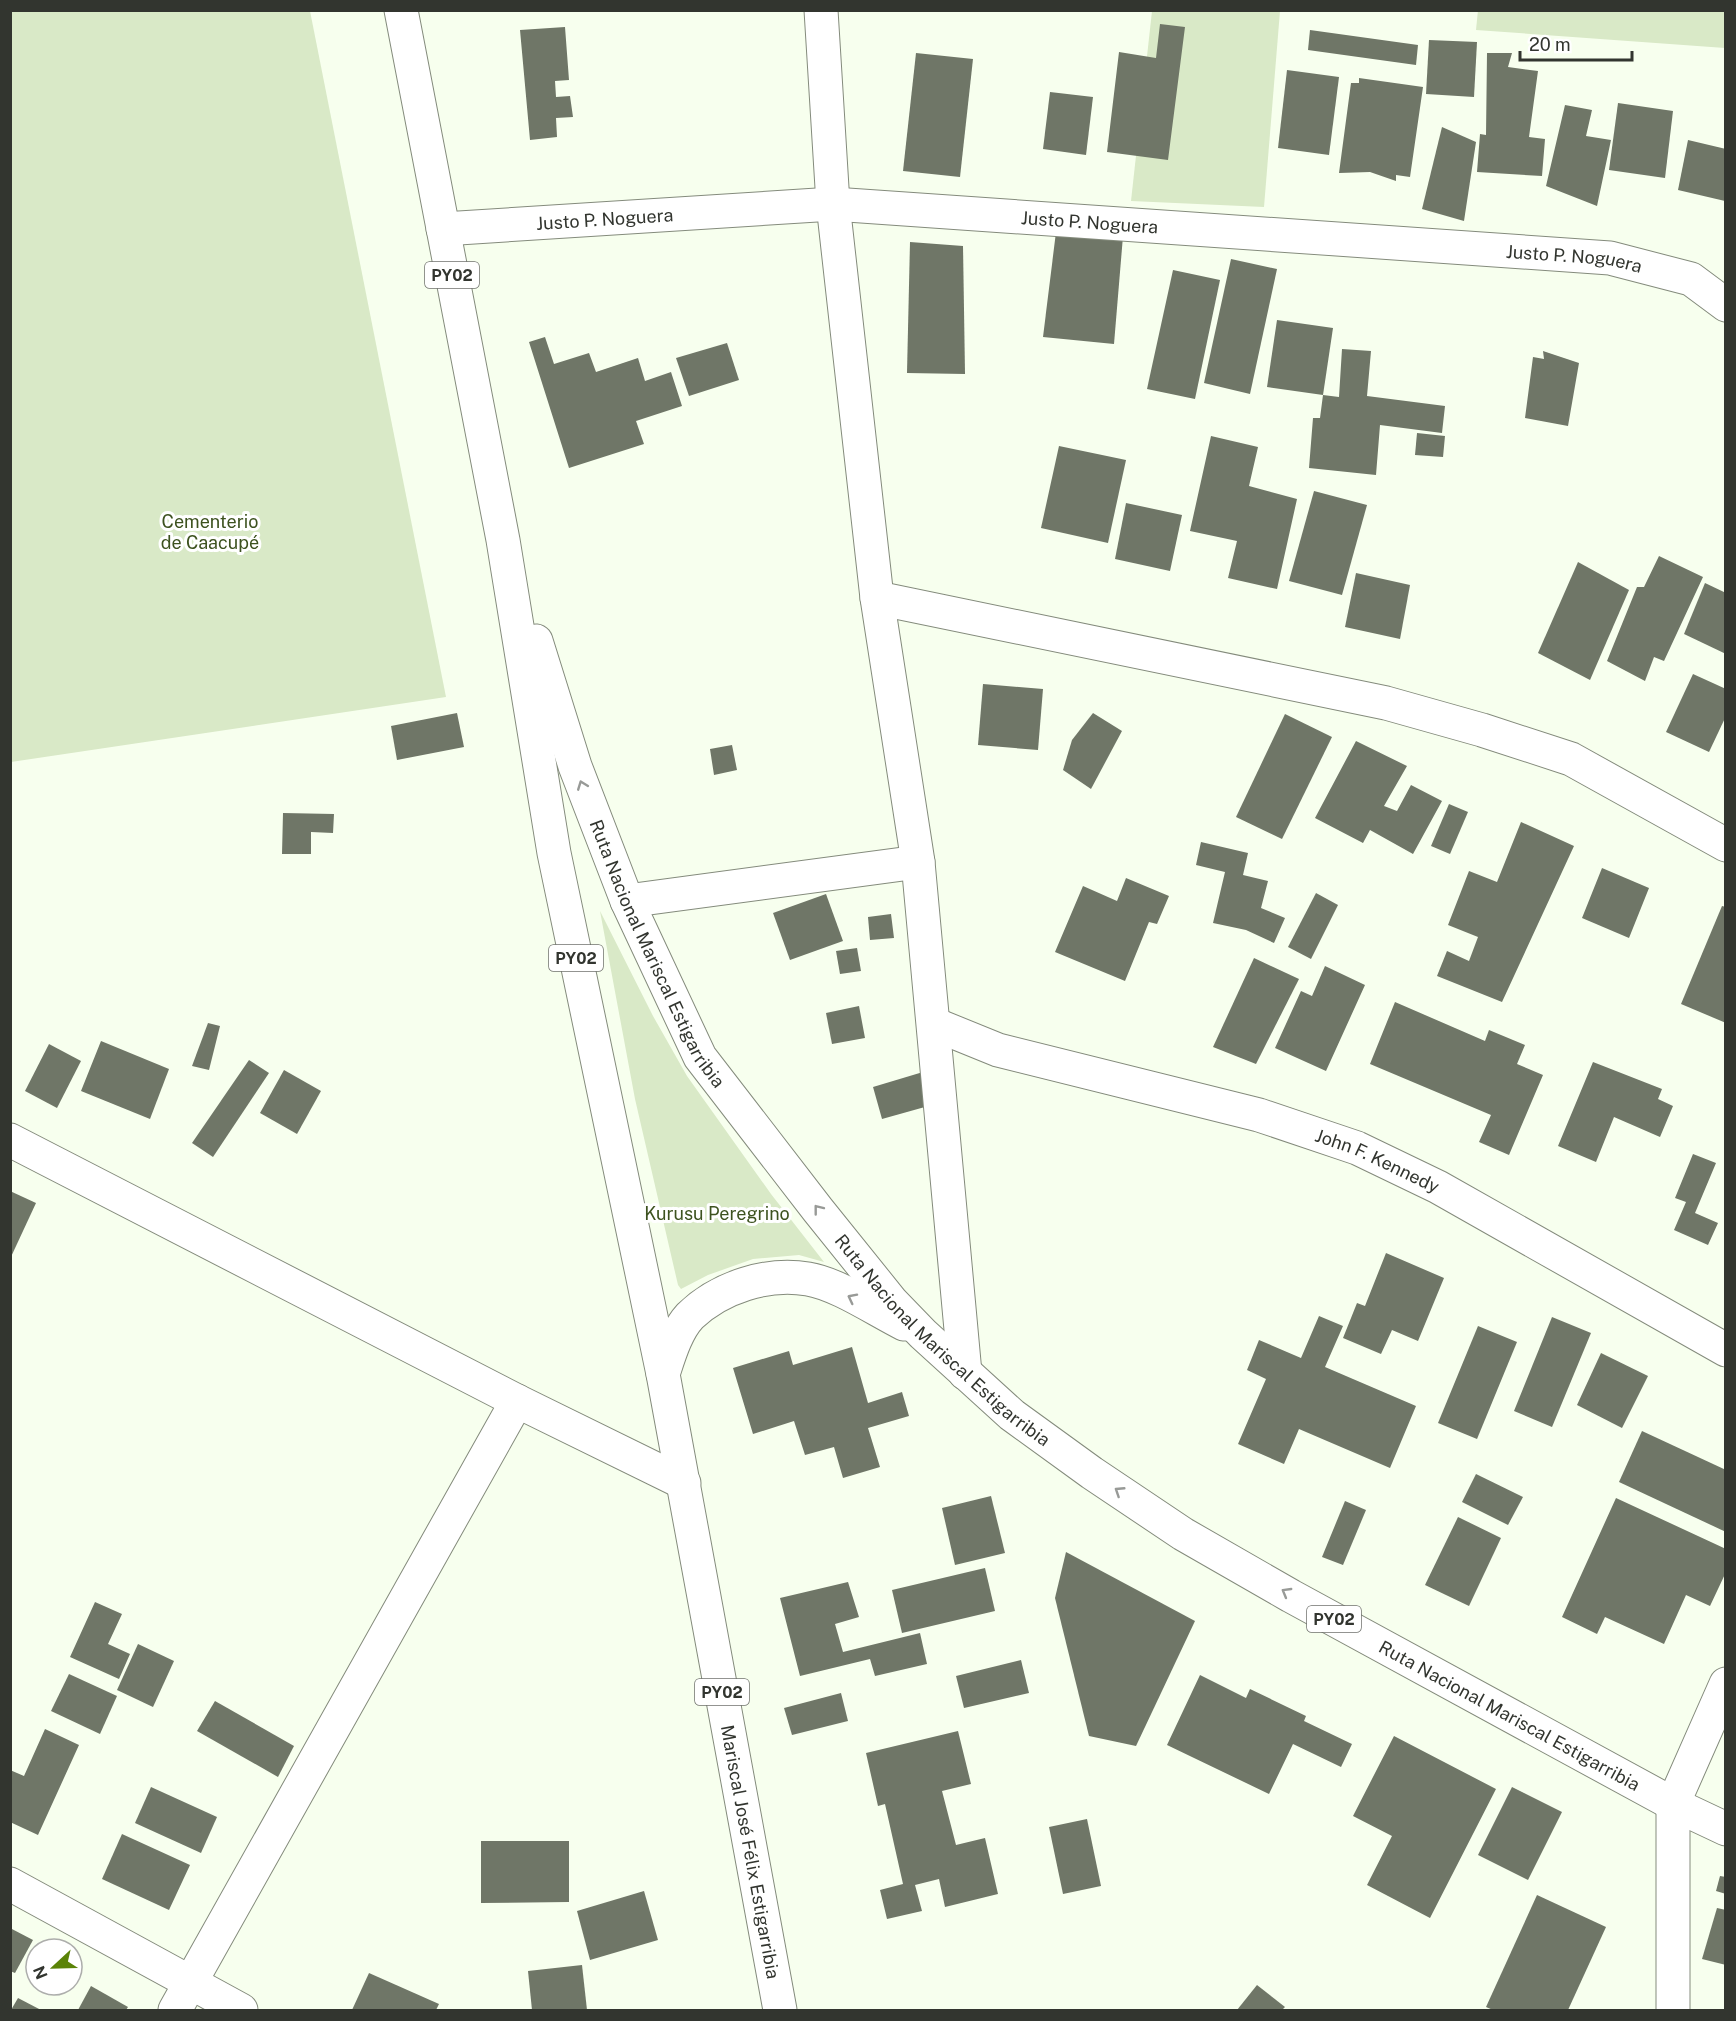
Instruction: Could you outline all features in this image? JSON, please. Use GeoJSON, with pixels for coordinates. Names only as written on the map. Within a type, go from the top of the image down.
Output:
{"type":"FeatureCollection","features":[{"type":"Feature","properties":{"kind":"street","name":"Ruta Nacional Mariscal Estigarribia"},"geometry":{"type":"LineString","coordinates":[[401,10],[503,540],[554,853],[663,1374]]}},
{"type":"Feature","properties":{"kind":"street"},"geometry":{"type":"LineString","coordinates":[[821,10],[833,204],[877,598],[918,862],[965,1373]]}},
{"type":"Feature","properties":{"kind":"street","name":"Justo P. Noguera"},"geometry":{"type":"LineString","coordinates":[[443,229],[833,204],[1610,258],[1690,279],[1725,305]]}},
{"type":"Feature","properties":{"kind":"street","name":"Ruta Nacional Mariscal Estigarribia"},"geometry":{"type":"LineString","coordinates":[[503,540],[574,765],[627,901],[700,1057],[892,1302],[923,1334],[1012,1415],[1083,1467],[1184,1534],[1673,1804],[1725,1829]]}},
{"type":"Feature","properties":{"kind":"street"},"geometry":{"type":"LineString","coordinates":[[877,598],[1386,703],[1482,730],[1571,759],[1725,845]]}},
{"type":"Feature","properties":{"kind":"street"},"geometry":{"type":"LineString","coordinates":[[627,901],[918,862]]}},
{"type":"Feature","properties":{"kind":"street","name":"John F. Kennedy"},"geometry":{"type":"LineString","coordinates":[[934,1024],[998,1050],[1259,1115],[1357,1148],[1438,1187],[1725,1350]]}},
{"type":"Feature","properties":{"kind":"street"},"geometry":{"type":"LineString","coordinates":[[10,1140],[517,1401],[684,1483]]}},
{"type":"Feature","properties":{"kind":"street"},"geometry":{"type":"LineString","coordinates":[[663,1374],[673,1345],[689,1317],[716,1297],[749,1283],[780,1276],[819,1283],[923,1334]]}},
{"type":"Feature","properties":{"kind":"street","name":"Mariscal José Félix Estigarribia"},"geometry":{"type":"LineString","coordinates":[[663,1374],[780,2010]]}},
{"type":"Feature","properties":{"kind":"street"},"geometry":{"type":"LineString","coordinates":[[183,1997],[517,1401]]}},
{"type":"Feature","properties":{"kind":"street"},"geometry":{"type":"LineString","coordinates":[[1673,2010],[1673,1804],[1725,1684]]}},
{"type":"Feature","properties":{"kind":"street"},"geometry":{"type":"LineString","coordinates":[[10,1884],[183,1997],[241,2010]]}},
{"type":"Feature","properties":{"kind":"green space","name":"Cementerio de Caacupé"},"geometry":{"type":"Polygon","coordinates":[[[11,10],[310,11],[446,697],[11,762],[11,10]]]}},
{"type":"Feature","properties":{"kind":"green space"},"geometry":{"type":"Polygon","coordinates":[[[1478,10],[1725,11],[1725,48],[1476,30],[1478,10]]]}},
{"type":"Feature","properties":{"kind":"green space"},"geometry":{"type":"Polygon","coordinates":[[[1152,11],[1280,11],[1264,207],[1131,201],[1152,11]]]}},
{"type":"Feature","properties":{"kind":"green space","name":"Kurusu Peregrino"},"geometry":{"type":"Polygon","coordinates":[[[600,911],[653,1016],[687,1076],[771,1194],[824,1262],[799,1255],[753,1259],[708,1275],[681,1289],[678,1285],[635,1099],[600,911]]]}},
{"type":"Feature","properties":{"kind":"building"},"geometry":{"type":"Polygon","coordinates":[[[1160,24],[1185,27],[1168,160],[1107,152],[1119,52],[1156,58],[1160,24]]]}},
{"type":"Feature","properties":{"kind":"building"},"geometry":{"type":"Polygon","coordinates":[[[565,27],[569,80],[555,81],[556,97],[570,96],[573,117],[556,118],[557,137],[530,140],[520,30],[565,27]]]}},
{"type":"Feature","properties":{"kind":"building"},"geometry":{"type":"Polygon","coordinates":[[[1310,30],[1418,45],[1416,65],[1308,50],[1310,30]]]}},
{"type":"Feature","properties":{"kind":"building"},"geometry":{"type":"Polygon","coordinates":[[[1429,40],[1477,42],[1474,97],[1426,94],[1429,40]]]}},
{"type":"Feature","properties":{"kind":"building"},"geometry":{"type":"Polygon","coordinates":[[[916,53],[973,59],[960,177],[903,171],[916,53]]]}},
{"type":"Feature","properties":{"kind":"building"},"geometry":{"type":"Polygon","coordinates":[[[1487,53],[1512,53],[1508,67],[1538,71],[1529,137],[1545,139],[1542,176],[1477,172],[1480,134],[1486,135],[1487,53]]]}},
{"type":"Feature","properties":{"kind":"building"},"geometry":{"type":"Polygon","coordinates":[[[1287,70],[1339,77],[1329,155],[1278,148],[1287,70]]]}},
{"type":"Feature","properties":{"kind":"building"},"geometry":{"type":"Polygon","coordinates":[[[1359,78],[1423,87],[1410,177],[1396,175],[1396,181],[1370,172],[1339,173],[1351,83],[1359,83],[1359,78]]]}},
{"type":"Feature","properties":{"kind":"building"},"geometry":{"type":"Polygon","coordinates":[[[1050,92],[1093,97],[1086,155],[1043,149],[1050,92]]]}},
{"type":"Feature","properties":{"kind":"building"},"geometry":{"type":"Polygon","coordinates":[[[1618,103],[1673,111],[1665,178],[1609,170],[1618,103]]]}},
{"type":"Feature","properties":{"kind":"building"},"geometry":{"type":"Polygon","coordinates":[[[1565,105],[1592,110],[1586,136],[1611,140],[1597,206],[1546,186],[1565,105]]]}},
{"type":"Feature","properties":{"kind":"building"},"geometry":{"type":"Polygon","coordinates":[[[1442,127],[1476,142],[1464,221],[1422,209],[1442,127]]]}},
{"type":"Feature","properties":{"kind":"building"},"geometry":{"type":"Polygon","coordinates":[[[1688,140],[1726,149],[1725,201],[1678,190],[1688,140]]]}},
{"type":"Feature","properties":{"kind":"building"},"geometry":{"type":"Polygon","coordinates":[[[1056,232],[1123,236],[1114,344],[1043,337],[1056,232]]]}},
{"type":"Feature","properties":{"kind":"building"},"geometry":{"type":"Polygon","coordinates":[[[910,242],[963,246],[965,374],[907,373],[910,242]]]}},
{"type":"Feature","properties":{"kind":"building"},"geometry":{"type":"Polygon","coordinates":[[[1231,259],[1277,269],[1250,394],[1204,383],[1231,259]]]}},
{"type":"Feature","properties":{"kind":"building"},"geometry":{"type":"Polygon","coordinates":[[[1173,270],[1220,280],[1195,399],[1147,389],[1173,270]]]}},
{"type":"Feature","properties":{"kind":"building"},"geometry":{"type":"Polygon","coordinates":[[[1277,320],[1333,328],[1323,395],[1267,387],[1277,320]]]}},
{"type":"Feature","properties":{"kind":"building"},"geometry":{"type":"Polygon","coordinates":[[[545,337],[554,364],[589,353],[596,372],[638,358],[645,381],[671,372],[682,406],[636,421],[644,444],[569,468],[529,342],[545,337]]]}},
{"type":"Feature","properties":{"kind":"building"},"geometry":{"type":"Polygon","coordinates":[[[727,343],[739,380],[689,396],[676,358],[727,343]]]}},
{"type":"Feature","properties":{"kind":"building"},"geometry":{"type":"Polygon","coordinates":[[[1342,349],[1371,351],[1367,396],[1445,406],[1442,433],[1380,425],[1376,475],[1309,468],[1313,418],[1320,418],[1323,395],[1339,397],[1342,349]]]}},
{"type":"Feature","properties":{"kind":"building"},"geometry":{"type":"Polygon","coordinates":[[[1543,351],[1579,363],[1568,426],[1525,418],[1533,357],[1544,359],[1543,351]]]}},
{"type":"Feature","properties":{"kind":"building"},"geometry":{"type":"Polygon","coordinates":[[[1417,433],[1445,436],[1443,457],[1415,455],[1417,433]]]}},
{"type":"Feature","properties":{"kind":"building"},"geometry":{"type":"Polygon","coordinates":[[[1211,436],[1258,447],[1249,486],[1297,499],[1277,589],[1228,578],[1237,541],[1190,531],[1211,436]]]}},
{"type":"Feature","properties":{"kind":"building"},"geometry":{"type":"Polygon","coordinates":[[[1059,446],[1126,460],[1108,543],[1041,528],[1059,446]]]}},
{"type":"Feature","properties":{"kind":"building"},"geometry":{"type":"Polygon","coordinates":[[[1314,491],[1367,505],[1342,595],[1289,581],[1314,491]]]}},
{"type":"Feature","properties":{"kind":"building"},"geometry":{"type":"Polygon","coordinates":[[[1126,503],[1182,515],[1170,571],[1115,559],[1126,503]]]}},
{"type":"Feature","properties":{"kind":"building"},"geometry":{"type":"Polygon","coordinates":[[[1659,556],[1703,577],[1664,661],[1654,657],[1645,681],[1607,661],[1637,587],[1644,587],[1659,556]]]}},
{"type":"Feature","properties":{"kind":"building"},"geometry":{"type":"Polygon","coordinates":[[[1578,562],[1629,590],[1590,680],[1538,653],[1578,562]]]}},
{"type":"Feature","properties":{"kind":"building"},"geometry":{"type":"Polygon","coordinates":[[[1356,573],[1410,585],[1400,639],[1345,627],[1356,573]]]}},
{"type":"Feature","properties":{"kind":"building"},"geometry":{"type":"Polygon","coordinates":[[[1705,583],[1726,593],[1726,654],[1684,634],[1705,583]]]}},
{"type":"Feature","properties":{"kind":"building"},"geometry":{"type":"Polygon","coordinates":[[[1693,674],[1726,689],[1726,716],[1709,752],[1666,732],[1693,674]]]}},
{"type":"Feature","properties":{"kind":"building"},"geometry":{"type":"Polygon","coordinates":[[[983,684],[1043,689],[1038,750],[978,745],[983,684]]]}},
{"type":"Feature","properties":{"kind":"building"},"geometry":{"type":"Polygon","coordinates":[[[457,713],[464,747],[397,760],[391,726],[457,713]]]}},
{"type":"Feature","properties":{"kind":"building"},"geometry":{"type":"Polygon","coordinates":[[[1093,713],[1122,731],[1091,789],[1063,770],[1072,740],[1093,713]]]}},
{"type":"Feature","properties":{"kind":"building"},"geometry":{"type":"Polygon","coordinates":[[[1285,714],[1332,737],[1282,839],[1236,817],[1285,714]]]}},
{"type":"Feature","properties":{"kind":"building"},"geometry":{"type":"Polygon","coordinates":[[[1356,741],[1407,766],[1384,806],[1397,811],[1411,785],[1442,801],[1413,854],[1370,830],[1363,843],[1315,818],[1356,741]]]}},
{"type":"Feature","properties":{"kind":"building"},"geometry":{"type":"Polygon","coordinates":[[[732,745],[737,770],[714,775],[710,749],[732,745]]]}},
{"type":"Feature","properties":{"kind":"building"},"geometry":{"type":"Polygon","coordinates":[[[1449,804],[1468,812],[1450,854],[1431,846],[1449,804]]]}},
{"type":"Feature","properties":{"kind":"building"},"geometry":{"type":"Polygon","coordinates":[[[283,813],[334,814],[333,833],[311,832],[311,854],[282,854],[283,813]]]}},
{"type":"Feature","properties":{"kind":"building"},"geometry":{"type":"Polygon","coordinates":[[[1521,822],[1574,846],[1502,1002],[1437,976],[1447,951],[1469,961],[1478,937],[1448,925],[1469,871],[1497,882],[1521,822]]]}},
{"type":"Feature","properties":{"kind":"building"},"geometry":{"type":"Polygon","coordinates":[[[1201,842],[1248,853],[1243,875],[1268,881],[1261,908],[1285,918],[1274,943],[1246,930],[1213,923],[1225,872],[1196,865],[1201,842]]]}},
{"type":"Feature","properties":{"kind":"building"},"geometry":{"type":"Polygon","coordinates":[[[1602,868],[1649,888],[1629,938],[1582,918],[1602,868]]]}},
{"type":"Feature","properties":{"kind":"building"},"geometry":{"type":"Polygon","coordinates":[[[1126,878],[1169,896],[1157,924],[1149,922],[1125,981],[1055,952],[1083,886],[1117,901],[1126,878]]]}},
{"type":"Feature","properties":{"kind":"building"},"geometry":{"type":"Polygon","coordinates":[[[1316,893],[1338,905],[1311,959],[1288,947],[1316,893]]]}},
{"type":"Feature","properties":{"kind":"building"},"geometry":{"type":"Polygon","coordinates":[[[826,894],[843,941],[790,960],[773,913],[826,894]]]}},
{"type":"Feature","properties":{"kind":"building"},"geometry":{"type":"Polygon","coordinates":[[[1722,906],[1726,907],[1726,1023],[1681,1004],[1722,906]]]}},
{"type":"Feature","properties":{"kind":"building"},"geometry":{"type":"Polygon","coordinates":[[[891,914],[894,938],[870,940],[868,917],[891,914]]]}},
{"type":"Feature","properties":{"kind":"building"},"geometry":{"type":"Polygon","coordinates":[[[857,948],[861,971],[840,974],[836,951],[857,948]]]}},
{"type":"Feature","properties":{"kind":"building"},"geometry":{"type":"Polygon","coordinates":[[[1254,958],[1299,979],[1256,1064],[1213,1047],[1254,958]]]}},
{"type":"Feature","properties":{"kind":"building"},"geometry":{"type":"Polygon","coordinates":[[[1325,966],[1365,985],[1326,1071],[1275,1048],[1301,991],[1312,996],[1325,966]]]}},
{"type":"Feature","properties":{"kind":"building"},"geometry":{"type":"Polygon","coordinates":[[[1395,1002],[1485,1041],[1489,1030],[1525,1045],[1517,1064],[1543,1075],[1509,1155],[1479,1142],[1491,1115],[1370,1064],[1395,1002]]]}},
{"type":"Feature","properties":{"kind":"building"},"geometry":{"type":"Polygon","coordinates":[[[859,1006],[865,1038],[832,1044],[826,1013],[859,1006]]]}},
{"type":"Feature","properties":{"kind":"building"},"geometry":{"type":"Polygon","coordinates":[[[208,1023],[220,1026],[209,1070],[192,1066],[208,1023]]]}},
{"type":"Feature","properties":{"kind":"building"},"geometry":{"type":"Polygon","coordinates":[[[101,1041],[169,1069],[150,1119],[81,1091],[101,1041]]]}},
{"type":"Feature","properties":{"kind":"building"},"geometry":{"type":"Polygon","coordinates":[[[49,1044],[81,1061],[57,1108],[25,1091],[49,1044]]]}},
{"type":"Feature","properties":{"kind":"building"},"geometry":{"type":"Polygon","coordinates":[[[249,1060],[269,1073],[213,1157],[192,1143],[249,1060]]]}},
{"type":"Feature","properties":{"kind":"building"},"geometry":{"type":"Polygon","coordinates":[[[1593,1062],[1662,1089],[1658,1099],[1673,1106],[1660,1137],[1614,1117],[1596,1162],[1558,1146],[1593,1062]]]}},
{"type":"Feature","properties":{"kind":"building"},"geometry":{"type":"Polygon","coordinates":[[[284,1070],[321,1091],[297,1134],[260,1113],[284,1070]]]}},
{"type":"Feature","properties":{"kind":"building"},"geometry":{"type":"Polygon","coordinates":[[[923,1072],[932,1105],[882,1119],[873,1087],[923,1072]]]}},
{"type":"Feature","properties":{"kind":"building"},"geometry":{"type":"Polygon","coordinates":[[[1693,1154],[1716,1163],[1695,1213],[1718,1223],[1708,1245],[1674,1230],[1686,1202],[1675,1198],[1693,1154]]]}},
{"type":"Feature","properties":{"kind":"building"},"geometry":{"type":"Polygon","coordinates":[[[10,1191],[36,1203],[10,1259],[10,1191]]]}},
{"type":"Feature","properties":{"kind":"building"},"geometry":{"type":"Polygon","coordinates":[[[1386,1253],[1444,1278],[1418,1341],[1392,1330],[1381,1354],[1343,1338],[1357,1303],[1365,1306],[1386,1253]]]}},
{"type":"Feature","properties":{"kind":"building"},"geometry":{"type":"Polygon","coordinates":[[[1319,1316],[1343,1326],[1325,1367],[1416,1406],[1390,1468],[1299,1429],[1284,1464],[1238,1444],[1266,1379],[1247,1370],[1259,1340],[1301,1358],[1319,1316]]]}},
{"type":"Feature","properties":{"kind":"building"},"geometry":{"type":"Polygon","coordinates":[[[1552,1317],[1591,1333],[1552,1427],[1514,1411],[1552,1317]]]}},
{"type":"Feature","properties":{"kind":"building"},"geometry":{"type":"Polygon","coordinates":[[[1478,1326],[1517,1342],[1477,1439],[1438,1423],[1478,1326]]]}},
{"type":"Feature","properties":{"kind":"building"},"geometry":{"type":"Polygon","coordinates":[[[852,1347],[868,1403],[902,1392],[909,1416],[868,1428],[880,1467],[843,1478],[834,1447],[805,1455],[794,1421],[753,1434],[733,1368],[789,1351],[793,1365],[852,1347]]]}},
{"type":"Feature","properties":{"kind":"building"},"geometry":{"type":"Polygon","coordinates":[[[1601,1353],[1648,1376],[1622,1428],[1577,1405],[1601,1353]]]}},
{"type":"Feature","properties":{"kind":"building"},"geometry":{"type":"Polygon","coordinates":[[[1642,1431],[1726,1470],[1726,1532],[1619,1482],[1642,1431]]]}},
{"type":"Feature","properties":{"kind":"building"},"geometry":{"type":"Polygon","coordinates":[[[1476,1474],[1523,1497],[1508,1525],[1462,1502],[1476,1474]]]}},
{"type":"Feature","properties":{"kind":"building"},"geometry":{"type":"Polygon","coordinates":[[[991,1496],[1005,1553],[955,1565],[942,1508],[991,1496]]]}},
{"type":"Feature","properties":{"kind":"building"},"geometry":{"type":"Polygon","coordinates":[[[1616,1498],[1726,1549],[1726,1572],[1710,1606],[1686,1595],[1664,1644],[1605,1617],[1597,1634],[1562,1617],[1616,1498]]]}},
{"type":"Feature","properties":{"kind":"building"},"geometry":{"type":"Polygon","coordinates":[[[1345,1501],[1366,1510],[1343,1565],[1322,1557],[1345,1501]]]}},
{"type":"Feature","properties":{"kind":"building"},"geometry":{"type":"Polygon","coordinates":[[[1458,1517],[1501,1538],[1469,1606],[1425,1585],[1458,1517]]]}},
{"type":"Feature","properties":{"kind":"building"},"geometry":{"type":"Polygon","coordinates":[[[1066,1552],[1195,1621],[1136,1746],[1089,1736],[1055,1598],[1066,1552]]]}},
{"type":"Feature","properties":{"kind":"building"},"geometry":{"type":"Polygon","coordinates":[[[985,1568],[995,1611],[902,1633],[892,1590],[985,1568]]]}},
{"type":"Feature","properties":{"kind":"building"},"geometry":{"type":"Polygon","coordinates":[[[848,1582],[859,1617],[835,1624],[843,1652],[920,1633],[927,1664],[875,1676],[870,1659],[800,1676],[780,1598],[848,1582]]]}},
{"type":"Feature","properties":{"kind":"building"},"geometry":{"type":"Polygon","coordinates":[[[95,1602],[122,1614],[108,1644],[130,1654],[119,1679],[70,1657],[95,1602]]]}},
{"type":"Feature","properties":{"kind":"building"},"geometry":{"type":"Polygon","coordinates":[[[138,1644],[174,1661],[153,1707],[117,1690],[138,1644]]]}},
{"type":"Feature","properties":{"kind":"building"},"geometry":{"type":"Polygon","coordinates":[[[1021,1660],[1029,1693],[964,1708],[956,1676],[1021,1660]]]}},
{"type":"Feature","properties":{"kind":"building"},"geometry":{"type":"Polygon","coordinates":[[[69,1674],[117,1696],[100,1734],[51,1711],[69,1674]]]}},
{"type":"Feature","properties":{"kind":"building"},"geometry":{"type":"Polygon","coordinates":[[[1200,1675],[1246,1698],[1250,1689],[1306,1716],[1304,1721],[1352,1744],[1341,1767],[1293,1744],[1269,1794],[1167,1745],[1200,1675]]]}},
{"type":"Feature","properties":{"kind":"building"},"geometry":{"type":"Polygon","coordinates":[[[841,1693],[848,1721],[792,1735],[784,1708],[841,1693]]]}},
{"type":"Feature","properties":{"kind":"building"},"geometry":{"type":"Polygon","coordinates":[[[215,1701],[294,1746],[278,1777],[197,1731],[215,1701]]]}},
{"type":"Feature","properties":{"kind":"building"},"geometry":{"type":"Polygon","coordinates":[[[45,1729],[79,1745],[38,1835],[10,1822],[10,1770],[24,1776],[45,1729]]]}},
{"type":"Feature","properties":{"kind":"building"},"geometry":{"type":"Polygon","coordinates":[[[958,1731],[971,1784],[942,1791],[956,1845],[985,1838],[998,1894],[945,1907],[939,1879],[915,1885],[922,1911],[887,1919],[880,1890],[903,1884],[885,1804],[878,1806],[866,1753],[958,1731]]]}},
{"type":"Feature","properties":{"kind":"building"},"geometry":{"type":"Polygon","coordinates":[[[1394,1736],[1496,1789],[1430,1918],[1367,1885],[1392,1836],[1353,1816],[1394,1736]]]}},
{"type":"Feature","properties":{"kind":"building"},"geometry":{"type":"Polygon","coordinates":[[[151,1787],[217,1817],[201,1853],[135,1823],[151,1787]]]}},
{"type":"Feature","properties":{"kind":"building"},"geometry":{"type":"Polygon","coordinates":[[[1512,1787],[1562,1812],[1528,1880],[1478,1855],[1512,1787]]]}},
{"type":"Feature","properties":{"kind":"building"},"geometry":{"type":"Polygon","coordinates":[[[1087,1819],[1101,1886],[1063,1894],[1049,1827],[1087,1819]]]}},
{"type":"Feature","properties":{"kind":"building"},"geometry":{"type":"Polygon","coordinates":[[[122,1834],[190,1865],[169,1910],[102,1879],[122,1834]]]}},
{"type":"Feature","properties":{"kind":"building"},"geometry":{"type":"Polygon","coordinates":[[[481,1841],[569,1841],[569,1902],[481,1903],[481,1841]]]}},
{"type":"Feature","properties":{"kind":"building"},"geometry":{"type":"Polygon","coordinates":[[[1720,1876],[1726,1877],[1726,1894],[1716,1891],[1720,1876]]]}},
{"type":"Feature","properties":{"kind":"building"},"geometry":{"type":"Polygon","coordinates":[[[644,1891],[658,1940],[590,1960],[577,1911],[644,1891]]]}},
{"type":"Feature","properties":{"kind":"building"},"geometry":{"type":"Polygon","coordinates":[[[1537,1895],[1606,1927],[1568,2010],[1493,2010],[1486,2007],[1537,1895]]]}},
{"type":"Feature","properties":{"kind":"building"},"geometry":{"type":"Polygon","coordinates":[[[1717,1908],[1726,1910],[1726,1965],[1702,1959],[1717,1908]]]}},
{"type":"Feature","properties":{"kind":"building"},"geometry":{"type":"Polygon","coordinates":[[[10,1928],[27,1937],[24,1937],[24,1956],[15,1973],[10,1971],[10,1928]]]}},
{"type":"Feature","properties":{"kind":"building"},"geometry":{"type":"Polygon","coordinates":[[[582,1965],[587,2010],[532,2010],[528,1971],[582,1965]]]}},
{"type":"Feature","properties":{"kind":"building"},"geometry":{"type":"Polygon","coordinates":[[[369,1973],[439,2004],[436,2010],[352,2010],[369,1973]]]}},
{"type":"Feature","properties":{"kind":"building"},"geometry":{"type":"Polygon","coordinates":[[[1257,1985],[1285,2007],[1282,2010],[1237,2010],[1257,1985]]]}},
{"type":"Feature","properties":{"kind":"building"},"geometry":{"type":"Polygon","coordinates":[[[91,1986],[128,2007],[126,2010],[78,2010],[91,1986]]]}},
{"type":"Feature","properties":{"kind":"building"},"geometry":{"type":"Polygon","coordinates":[[[18,1998],[41,2010],[11,2010],[18,1998]]]}}]}
